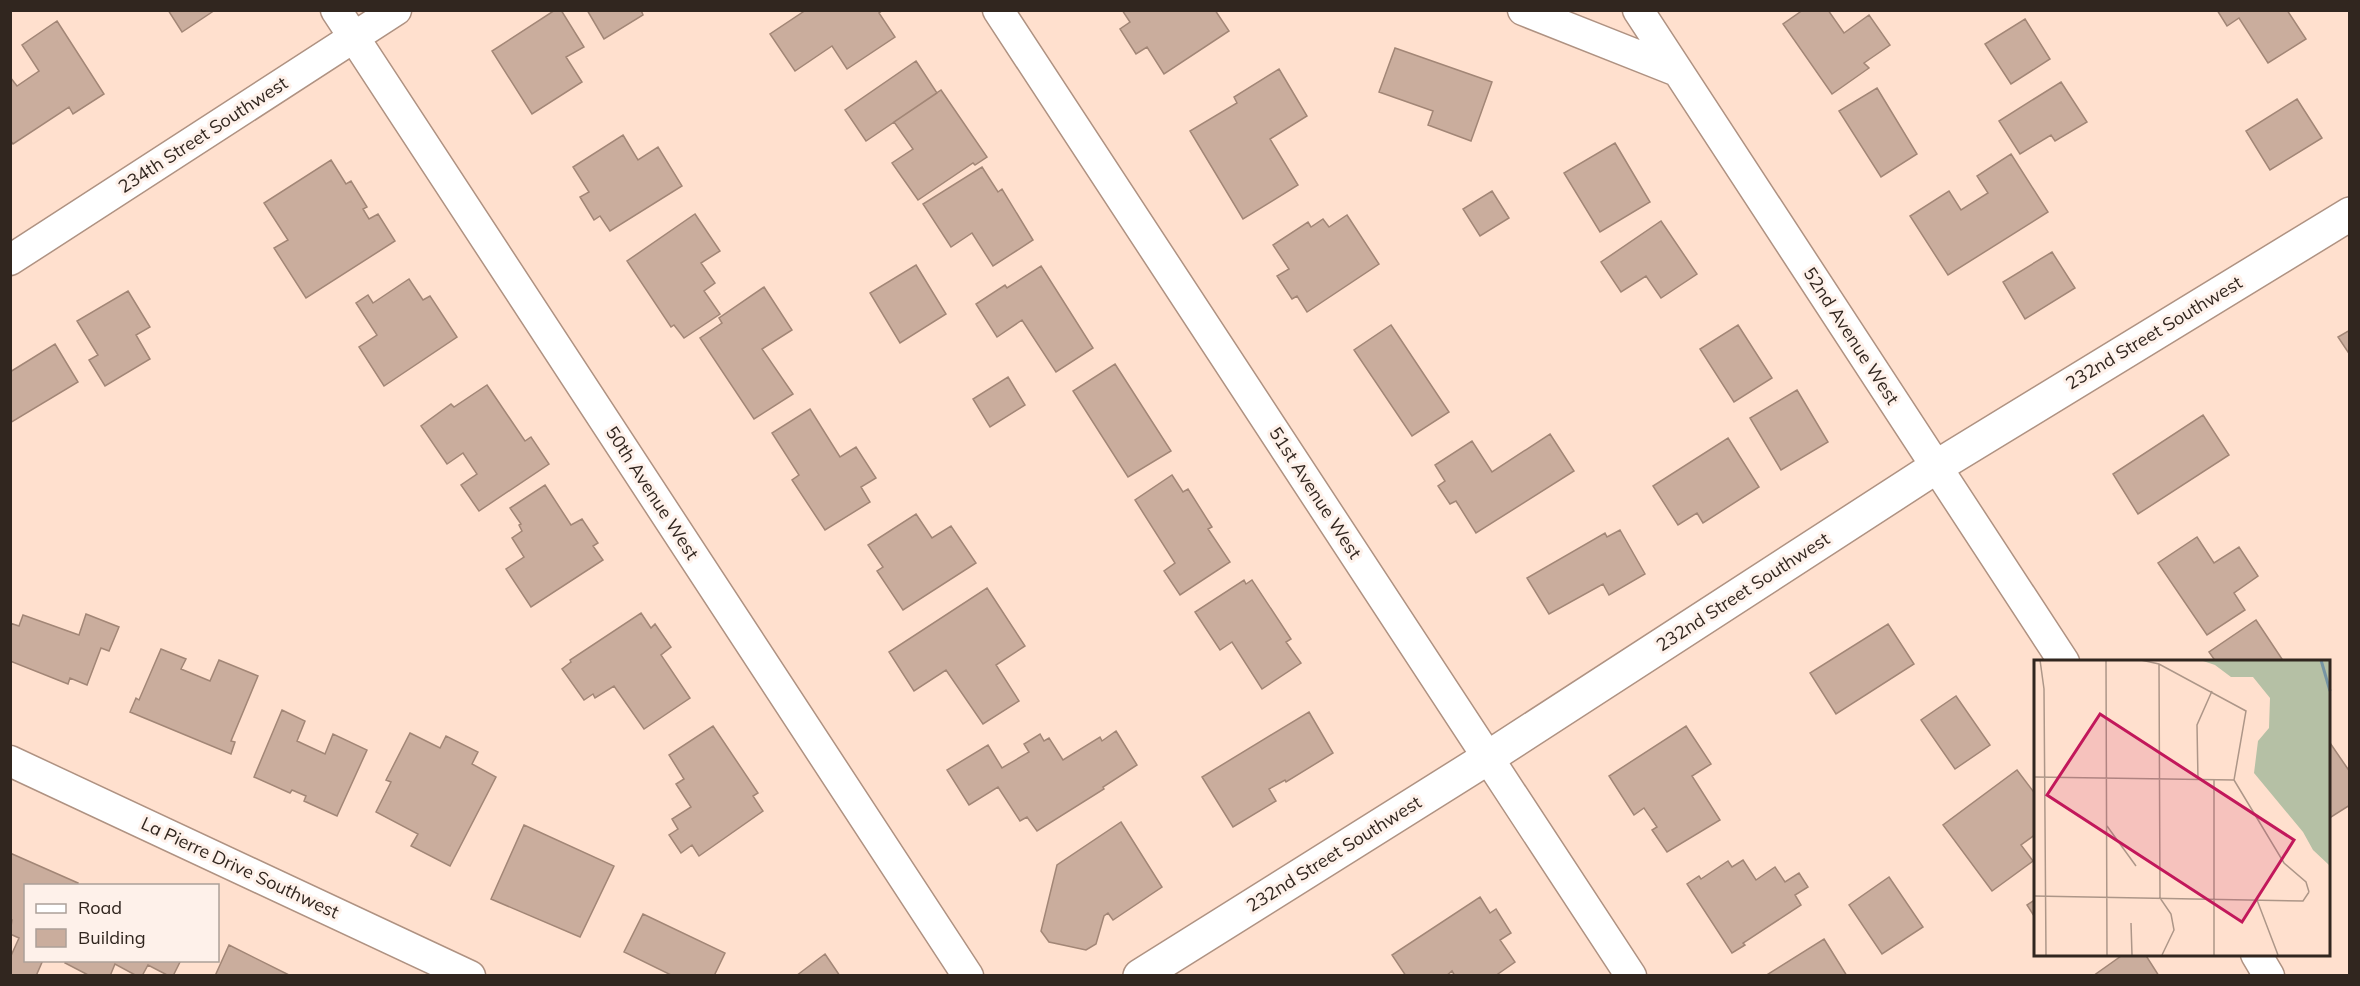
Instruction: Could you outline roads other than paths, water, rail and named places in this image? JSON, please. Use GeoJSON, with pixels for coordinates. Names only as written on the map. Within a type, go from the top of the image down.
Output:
{"type":"FeatureCollection","features":[{"type":"Feature","properties":{"kind":"street","name":"50th Avenue West"},"geometry":{"type":"LineString","coordinates":[[336,10],[968,975]]}},
{"type":"Feature","properties":{"kind":"street","name":"234th Street Southwest"},"geometry":{"type":"LineString","coordinates":[[10,260],[396,10]]}},
{"type":"Feature","properties":{"kind":"street","name":"51st Avenue West"},"geometry":{"type":"LineString","coordinates":[[998,10],[1631,975]]}},
{"type":"Feature","properties":{"kind":"street"},"geometry":{"type":"LineString","coordinates":[[1523,10],[1677,71]]}},
{"type":"Feature","properties":{"kind":"street","name":"52nd Avenue West"},"geometry":{"type":"LineString","coordinates":[[1638,10],[2063,660]]}},
{"type":"Feature","properties":{"kind":"street","name":"232nd Street Southwest"},"geometry":{"type":"LineString","coordinates":[[1156,971],[1490,758],[1936,467],[2349,214]]}},
{"type":"Feature","properties":{"kind":"street","name":"La Pierre Drive Southwest"},"geometry":{"type":"LineString","coordinates":[[10,761],[470,975]]}},
{"type":"Feature","properties":{"kind":"street"},"geometry":{"type":"LineString","coordinates":[[2257,956],[2269,975]]}}]}
